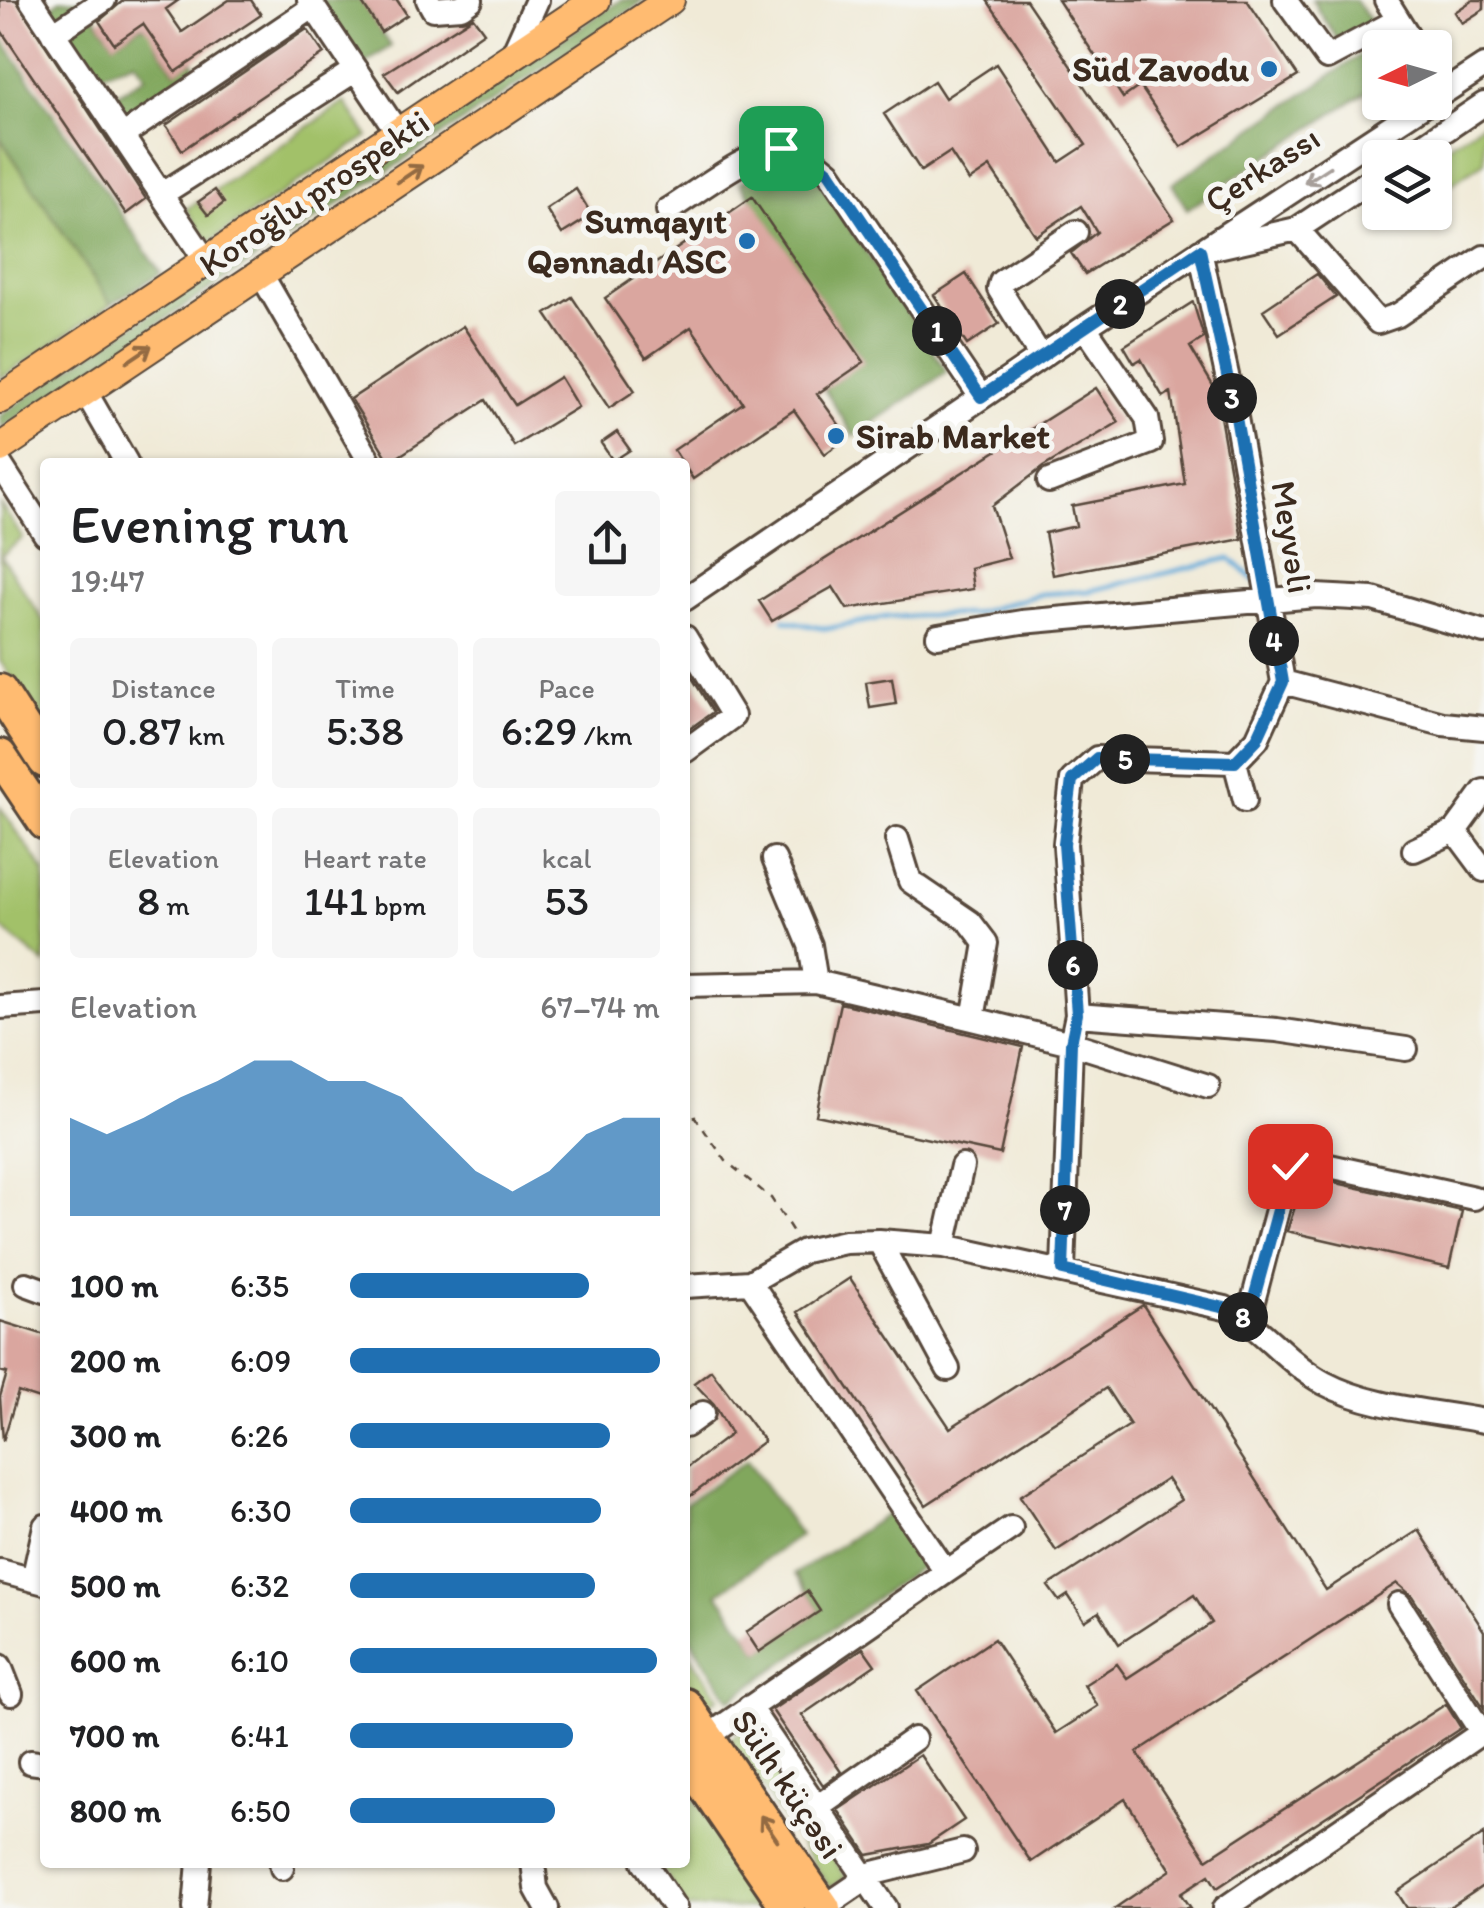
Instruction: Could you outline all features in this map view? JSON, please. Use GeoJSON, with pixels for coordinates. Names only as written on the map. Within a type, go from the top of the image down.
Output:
{"type":"FeatureCollection","features":[{"type":"Feature","properties":{"kind":"highway"},"geometry":{"type":"LineString","coordinates":[[0,692],[40,752]]}},
{"type":"Feature","properties":{"kind":"highway"},"geometry":{"type":"LineString","coordinates":[[2,761],[40,816]]}},
{"type":"Feature","properties":{"kind":"highway","name":"Sülh küçəsi"},"geometry":{"type":"LineString","coordinates":[[696,1747],[824,1908]]}},
{"type":"Feature","properties":{"kind":"highway","name":"Sülh küçəsi"},"geometry":{"type":"LineString","coordinates":[[696,1747],[788,1908]]}},
{"type":"Feature","properties":{"kind":"main road","name":"Koroğlu prospekti"},"geometry":{"type":"LineString","coordinates":[[0,400],[596,0]]}},
{"type":"Feature","properties":{"kind":"main road","name":"Koroğlu prospekti"},"geometry":{"type":"LineString","coordinates":[[0,448],[670,0]]}},
{"type":"Feature","properties":{"kind":"street"},"geometry":{"type":"LineString","coordinates":[[30,0],[206,261]]}},
{"type":"Feature","properties":{"kind":"street"},"geometry":{"type":"LineString","coordinates":[[54,34],[104,0]]}},
{"type":"Feature","properties":{"kind":"street"},"geometry":{"type":"LineString","coordinates":[[428,0],[434,9],[461,7],[471,0]]}},
{"type":"Feature","properties":{"kind":"street"},"geometry":{"type":"LineString","coordinates":[[511,58],[537,0]]}},
{"type":"Feature","properties":{"kind":"street"},"geometry":{"type":"LineString","coordinates":[[1286,0],[1327,58],[1392,10]]}},
{"type":"Feature","properties":{"kind":"street"},"geometry":{"type":"LineString","coordinates":[[122,136],[311,3],[398,133]]}},
{"type":"Feature","properties":{"kind":"street","name":"Çerkassı"},"geometry":{"type":"LineString","coordinates":[[1452,83],[1484,66]]}},
{"type":"Feature","properties":{"kind":"street"},"geometry":{"type":"LineString","coordinates":[[162,194],[356,70]]}},
{"type":"Feature","properties":{"kind":"street"},"geometry":{"type":"LineString","coordinates":[[1431,140],[1484,104]]}},
{"type":"Feature","properties":{"kind":"street","name":"Çerkassı"},"geometry":{"type":"LineString","coordinates":[[1200,250],[1394,120]]}},
{"type":"Feature","properties":{"kind":"street"},"geometry":{"type":"LineString","coordinates":[[668,210],[758,156],[781,148],[812,158],[829,172],[981,397]]}},
{"type":"Feature","properties":{"kind":"street","name":"Çerkassı"},"geometry":{"type":"LineString","coordinates":[[1200,250],[1297,229],[1362,186]]}},
{"type":"Feature","properties":{"kind":"street"},"geometry":{"type":"LineString","coordinates":[[1297,229],[1378,322],[1398,315],[1484,257]]}},
{"type":"Feature","properties":{"kind":"street"},"geometry":{"type":"LineString","coordinates":[[1041,357],[999,289],[1002,282],[1076,232]]}},
{"type":"Feature","properties":{"kind":"street"},"geometry":{"type":"LineString","coordinates":[[690,595],[1200,250]]}},
{"type":"Feature","properties":{"kind":"street","name":"Meyvəli"},"geometry":{"type":"LineString","coordinates":[[1200,250],[1283,682]]}},
{"type":"Feature","properties":{"kind":"street"},"geometry":{"type":"LineString","coordinates":[[260,274],[368,458]]}},
{"type":"Feature","properties":{"kind":"street"},"geometry":{"type":"LineString","coordinates":[[1049,482],[1151,442],[1148,418],[1085,327]]}},
{"type":"Feature","properties":{"kind":"street"},"geometry":{"type":"LineString","coordinates":[[85,391],[124,458]]}},
{"type":"Feature","properties":{"kind":"street"},"geometry":{"type":"LineString","coordinates":[[0,464],[40,526]]}},
{"type":"Feature","properties":{"kind":"street"},"geometry":{"type":"LineString","coordinates":[[938,636],[1022,622],[1269,598],[1373,599],[1484,632]]}},
{"type":"Feature","properties":{"kind":"street"},"geometry":{"type":"LineString","coordinates":[[690,645],[732,716],[690,747]]}},
{"type":"Feature","properties":{"kind":"street"},"geometry":{"type":"LineString","coordinates":[[1063,1270],[1071,1043],[1077,1014],[1064,844],[1072,780],[1097,758],[1235,762],[1257,739],[1283,682],[1442,724],[1484,728]]}},
{"type":"Feature","properties":{"kind":"street"},"geometry":{"type":"LineString","coordinates":[[1235,762],[1245,800]]}},
{"type":"Feature","properties":{"kind":"street"},"geometry":{"type":"LineString","coordinates":[[1414,850],[1455,831],[1484,791]]}},
{"type":"Feature","properties":{"kind":"street"},"geometry":{"type":"LineString","coordinates":[[1455,831],[1484,870]]}},
{"type":"Feature","properties":{"kind":"street"},"geometry":{"type":"LineString","coordinates":[[897,839],[910,880],[970,922],[986,944],[973,1019]]}},
{"type":"Feature","properties":{"kind":"street"},"geometry":{"type":"LineString","coordinates":[[774,859],[810,944],[816,982]]}},
{"type":"Feature","properties":{"kind":"street"},"geometry":{"type":"LineString","coordinates":[[690,984],[816,982],[1071,1043],[1208,1086]]}},
{"type":"Feature","properties":{"kind":"street"},"geometry":{"type":"LineString","coordinates":[[0,1006],[40,1004]]}},
{"type":"Feature","properties":{"kind":"street"},"geometry":{"type":"LineString","coordinates":[[1077,1014],[1276,1030],[1406,1049]]}},
{"type":"Feature","properties":{"kind":"street"},"geometry":{"type":"LineString","coordinates":[[1248,1320],[1284,1183],[1298,1159],[1474,1198]]}},
{"type":"Feature","properties":{"kind":"street"},"geometry":{"type":"LineString","coordinates":[[944,1246],[962,1166]]}},
{"type":"Feature","properties":{"kind":"street"},"geometry":{"type":"LineString","coordinates":[[879,1241],[948,1369]]}},
{"type":"Feature","properties":{"kind":"street"},"geometry":{"type":"LineString","coordinates":[[690,1286],[750,1282],[804,1251],[879,1241],[944,1246],[1225,1308],[1248,1320],[1291,1362],[1350,1396],[1484,1421]]}},
{"type":"Feature","properties":{"kind":"street"},"geometry":{"type":"LineString","coordinates":[[750,1282],[946,1572]]}},
{"type":"Feature","properties":{"kind":"street"},"geometry":{"type":"LineString","coordinates":[[696,1747],[1012,1528]]}},
{"type":"Feature","properties":{"kind":"street"},"geometry":{"type":"LineString","coordinates":[[0,1571],[39,1581]]}},
{"type":"Feature","properties":{"kind":"street"},"geometry":{"type":"LineString","coordinates":[[1225,1908],[1483,1732],[1399,1604]]}},
{"type":"Feature","properties":{"kind":"street"},"geometry":{"type":"LineString","coordinates":[[0,1666],[11,1694]]}},
{"type":"Feature","properties":{"kind":"street"},"geometry":{"type":"LineString","coordinates":[[750,1708],[886,1908]]}},
{"type":"Feature","properties":{"kind":"street"},"geometry":{"type":"LineString","coordinates":[[817,1807],[914,1739]]}},
{"type":"Feature","properties":{"kind":"street"},"geometry":{"type":"LineString","coordinates":[[824,1908],[886,1868],[963,1850]]}},
{"type":"Feature","properties":{"kind":"street"},"geometry":{"type":"LineString","coordinates":[[195,1908],[198,1868]]}},
{"type":"Feature","properties":{"kind":"street"},"geometry":{"type":"LineString","coordinates":[[534,1868],[536,1888],[548,1908]]}},
{"type":"Feature","properties":{"kind":"street"},"geometry":{"type":"LineString","coordinates":[[648,1868],[675,1908]]}},
{"type":"Feature","properties":{"kind":"path"},"geometry":{"type":"LineString","coordinates":[[690,1110],[726,1161],[771,1198],[804,1251]]}},
{"type":"Feature","properties":{"kind":"green space"},"geometry":{"type":"Polygon","coordinates":[[[59,0],[100,0],[89,8],[114,43],[141,26],[167,35],[156,43],[175,72],[192,61],[205,80],[122,136],[101,104],[146,76],[135,61],[84,80],[41,16],[59,0]]]}},
{"type":"Feature","properties":{"kind":"green space"},"geometry":{"type":"Polygon","coordinates":[[[309,0],[360,0],[391,46],[356,70],[309,0]]]}},
{"type":"Feature","properties":{"kind":"green space"},"geometry":{"type":"Polygon","coordinates":[[[621,0],[645,0],[2,428],[0,416],[621,0]]]}},
{"type":"Feature","properties":{"kind":"green space"},"geometry":{"type":"Polygon","coordinates":[[[1312,0],[1355,0],[1374,26],[1341,45],[1312,0]]]}},
{"type":"Feature","properties":{"kind":"green space"},"geometry":{"type":"Polygon","coordinates":[[[0,36],[161,273],[111,304],[0,138],[0,36]]]}},
{"type":"Feature","properties":{"kind":"green space"},"geometry":{"type":"Polygon","coordinates":[[[1362,54],[1362,95],[1187,209],[1172,184],[1362,54]]]}},
{"type":"Feature","properties":{"kind":"green space"},"geometry":{"type":"Polygon","coordinates":[[[345,102],[368,136],[209,242],[186,209],[198,202],[208,214],[215,190],[345,102]]]}},
{"type":"Feature","properties":{"kind":"green space"},"geometry":{"type":"Polygon","coordinates":[[[1484,122],[1484,162],[1452,184],[1452,143],[1484,122]]]}},
{"type":"Feature","properties":{"kind":"green space"},"geometry":{"type":"Polygon","coordinates":[[[0,138],[111,304],[0,379],[0,138]]]}},
{"type":"Feature","properties":{"kind":"green space"},"geometry":{"type":"Polygon","coordinates":[[[782,163],[796,166],[817,179],[947,372],[854,436],[824,389],[863,361],[740,182],[782,163]]]}},
{"type":"Feature","properties":{"kind":"green space"},"geometry":{"type":"Polygon","coordinates":[[[0,504],[23,538],[1,556],[40,615],[40,722],[0,661],[0,504]]]}},
{"type":"Feature","properties":{"kind":"green space"},"geometry":{"type":"Polygon","coordinates":[[[0,807],[40,865],[40,960],[0,927],[0,807]]]}},
{"type":"Feature","properties":{"kind":"green space"},"geometry":{"type":"Polygon","coordinates":[[[747,1460],[800,1535],[718,1593],[759,1652],[820,1611],[795,1574],[889,1513],[925,1564],[730,1700],[690,1639],[690,1500],[747,1460]]]}},
{"type":"Feature","properties":{"kind":"green space"},"geometry":{"type":"Polygon","coordinates":[[[690,1654],[719,1697],[703,1708],[690,1688],[690,1654]]]}},
{"type":"Feature","properties":{"kind":"green space"},"geometry":{"type":"Polygon","coordinates":[[[748,1726],[846,1877],[830,1888],[729,1740],[748,1726]]]}},
{"type":"Feature","properties":{"kind":"green space"},"geometry":{"type":"Polygon","coordinates":[[[690,1791],[770,1908],[687,1908],[661,1868],[690,1868],[690,1791]]]}},
{"type":"Feature","properties":{"kind":"building"},"geometry":{"type":"Polygon","coordinates":[[[0,0],[16,0],[146,199],[126,214],[0,29],[0,0]]]}},
{"type":"Feature","properties":{"kind":"building"},"geometry":{"type":"Polygon","coordinates":[[[124,0],[179,0],[166,9],[182,32],[229,0],[251,0],[261,15],[176,72],[143,24],[114,44],[99,21],[124,0]]]}},
{"type":"Feature","properties":{"kind":"building"},"geometry":{"type":"Polygon","coordinates":[[[360,0],[397,0],[407,15],[381,32],[360,0]]]}},
{"type":"Feature","properties":{"kind":"building"},"geometry":{"type":"Polygon","coordinates":[[[987,0],[1026,0],[1174,219],[1085,274],[1071,253],[1097,232],[1081,206],[1036,236],[990,167],[969,181],[950,152],[921,171],[884,114],[934,81],[945,98],[996,64],[1060,162],[1086,145],[987,0]]]}},
{"type":"Feature","properties":{"kind":"building"},"geometry":{"type":"Polygon","coordinates":[[[1058,0],[1247,0],[1298,76],[1181,147],[1140,86],[1123,98],[1058,0]]]}},
{"type":"Feature","properties":{"kind":"building"},"geometry":{"type":"Polygon","coordinates":[[[1473,0],[1484,0],[1484,9],[1462,23],[1455,12],[1473,0]]]}},
{"type":"Feature","properties":{"kind":"building"},"geometry":{"type":"Polygon","coordinates":[[[473,17],[484,32],[398,92],[384,73],[473,17]]]}},
{"type":"Feature","properties":{"kind":"building"},"geometry":{"type":"Polygon","coordinates":[[[307,29],[324,54],[182,150],[166,125],[307,29]]]}},
{"type":"Feature","properties":{"kind":"building"},"geometry":{"type":"Polygon","coordinates":[[[576,189],[592,215],[562,234],[546,209],[576,189]]]}},
{"type":"Feature","properties":{"kind":"building"},"geometry":{"type":"Polygon","coordinates":[[[215,190],[224,203],[208,215],[198,202],[215,190]]]}},
{"type":"Feature","properties":{"kind":"building"},"geometry":{"type":"Polygon","coordinates":[[[752,197],[864,362],[817,394],[848,437],[825,454],[794,410],[693,479],[690,458],[679,458],[674,450],[743,403],[691,327],[646,358],[605,298],[752,197]]]}},
{"type":"Feature","properties":{"kind":"building"},"geometry":{"type":"Polygon","coordinates":[[[966,274],[999,324],[967,345],[934,295],[966,274]]]}},
{"type":"Feature","properties":{"kind":"building"},"geometry":{"type":"Polygon","coordinates":[[[1317,274],[1336,297],[1279,334],[1263,310],[1317,274]]]}},
{"type":"Feature","properties":{"kind":"building"},"geometry":{"type":"Polygon","coordinates":[[[572,297],[635,391],[609,408],[546,314],[572,297]]]}},
{"type":"Feature","properties":{"kind":"building"},"geometry":{"type":"Polygon","coordinates":[[[1193,302],[1204,338],[1190,347],[1215,389],[1242,539],[1053,575],[1045,533],[1076,526],[1072,506],[1185,484],[1171,392],[1163,397],[1141,359],[1134,363],[1124,346],[1193,302]]]}},
{"type":"Feature","properties":{"kind":"building"},"geometry":{"type":"Polygon","coordinates":[[[463,326],[515,405],[560,377],[578,407],[514,446],[486,400],[396,458],[388,458],[351,399],[463,326]]]}},
{"type":"Feature","properties":{"kind":"building"},"geometry":{"type":"Polygon","coordinates":[[[1096,388],[1119,422],[1043,467],[992,506],[1009,558],[970,568],[973,589],[847,609],[833,587],[772,621],[759,601],[1096,388]]]}},
{"type":"Feature","properties":{"kind":"building"},"geometry":{"type":"Polygon","coordinates":[[[617,432],[630,450],[611,458],[601,443],[617,432]]]}},
{"type":"Feature","properties":{"kind":"building"},"geometry":{"type":"Polygon","coordinates":[[[690,674],[713,712],[690,728],[690,674]]]}},
{"type":"Feature","properties":{"kind":"building"},"geometry":{"type":"Polygon","coordinates":[[[892,678],[896,704],[870,708],[866,682],[892,678]]]}},
{"type":"Feature","properties":{"kind":"building"},"geometry":{"type":"Polygon","coordinates":[[[840,1003],[1023,1047],[1000,1154],[816,1115],[840,1003]]]}},
{"type":"Feature","properties":{"kind":"building"},"geometry":{"type":"Polygon","coordinates":[[[1305,1176],[1462,1211],[1449,1268],[1287,1231],[1305,1176]]]}},
{"type":"Feature","properties":{"kind":"building"},"geometry":{"type":"Polygon","coordinates":[[[850,1278],[950,1428],[1143,1305],[1326,1590],[1419,1530],[1484,1631],[1484,1708],[1412,1596],[1397,1583],[1137,1752],[1207,1859],[1446,1704],[1461,1728],[1217,1888],[1209,1875],[1181,1893],[1191,1908],[1115,1908],[1171,1870],[1125,1799],[1031,1862],[917,1691],[994,1639],[1056,1733],[1098,1706],[1084,1685],[1117,1664],[1127,1678],[1212,1623],[1194,1595],[1119,1644],[1099,1612],[1085,1621],[1068,1595],[1059,1601],[1048,1586],[1181,1500],[1167,1479],[1056,1551],[1020,1496],[1130,1425],[1106,1388],[926,1505],[798,1312],[850,1278]]]}},
{"type":"Feature","properties":{"kind":"building"},"geometry":{"type":"Polygon","coordinates":[[[0,1321],[40,1333],[39,1399],[18,1392],[3,1441],[0,1397],[7,1373],[0,1371],[0,1321]]]}},
{"type":"Feature","properties":{"kind":"building"},"geometry":{"type":"Polygon","coordinates":[[[711,1370],[764,1441],[690,1496],[690,1465],[731,1434],[714,1404],[694,1383],[711,1370]]]}},
{"type":"Feature","properties":{"kind":"building"},"geometry":{"type":"Polygon","coordinates":[[[807,1591],[820,1611],[759,1652],[746,1632],[807,1591]]]}},
{"type":"Feature","properties":{"kind":"building"},"geometry":{"type":"Polygon","coordinates":[[[863,1648],[875,1665],[802,1715],[841,1772],[823,1785],[772,1710],[863,1648]]]}},
{"type":"Feature","properties":{"kind":"building"},"geometry":{"type":"Polygon","coordinates":[[[920,1755],[964,1820],[928,1844],[868,1855],[838,1810],[920,1755]]]}},
{"type":"Feature","properties":{"kind":"building"},"geometry":{"type":"Polygon","coordinates":[[[1484,1834],[1484,1885],[1450,1908],[1407,1908],[1397,1892],[1484,1834]]]}},
{"type":"Feature","properties":{"kind":"waterway"},"geometry":{"type":"LineString","coordinates":[[784,620],[826,629],[887,617],[972,614],[1041,594],[1089,591],[1230,558],[1255,581]]}},
{"type":"Feature","properties":{"kind":"place","name":"Süd Zavodu"},"geometry":{"type":"Point","coordinates":[1269,69]}},
{"type":"Feature","properties":{"kind":"place","name":"Sumqayıt Qənnadı ASC"},"geometry":{"type":"Point","coordinates":[747,241]}},
{"type":"Feature","properties":{"kind":"place","name":"Sirab Market"},"geometry":{"type":"Point","coordinates":[836,436]}},
{"type":"Feature","properties":{"kind":"route"},"geometry":{"type":"LineString","coordinates":[[781,148],[812,158],[829,172],[981,397],[1200,250],[1235,412],[1283,682],[1257,739],[1235,762],[1097,758],[1072,780],[1064,844],[1077,1014],[1071,1043],[1063,1270],[1225,1308],[1248,1320],[1290,1166]]}}]}
